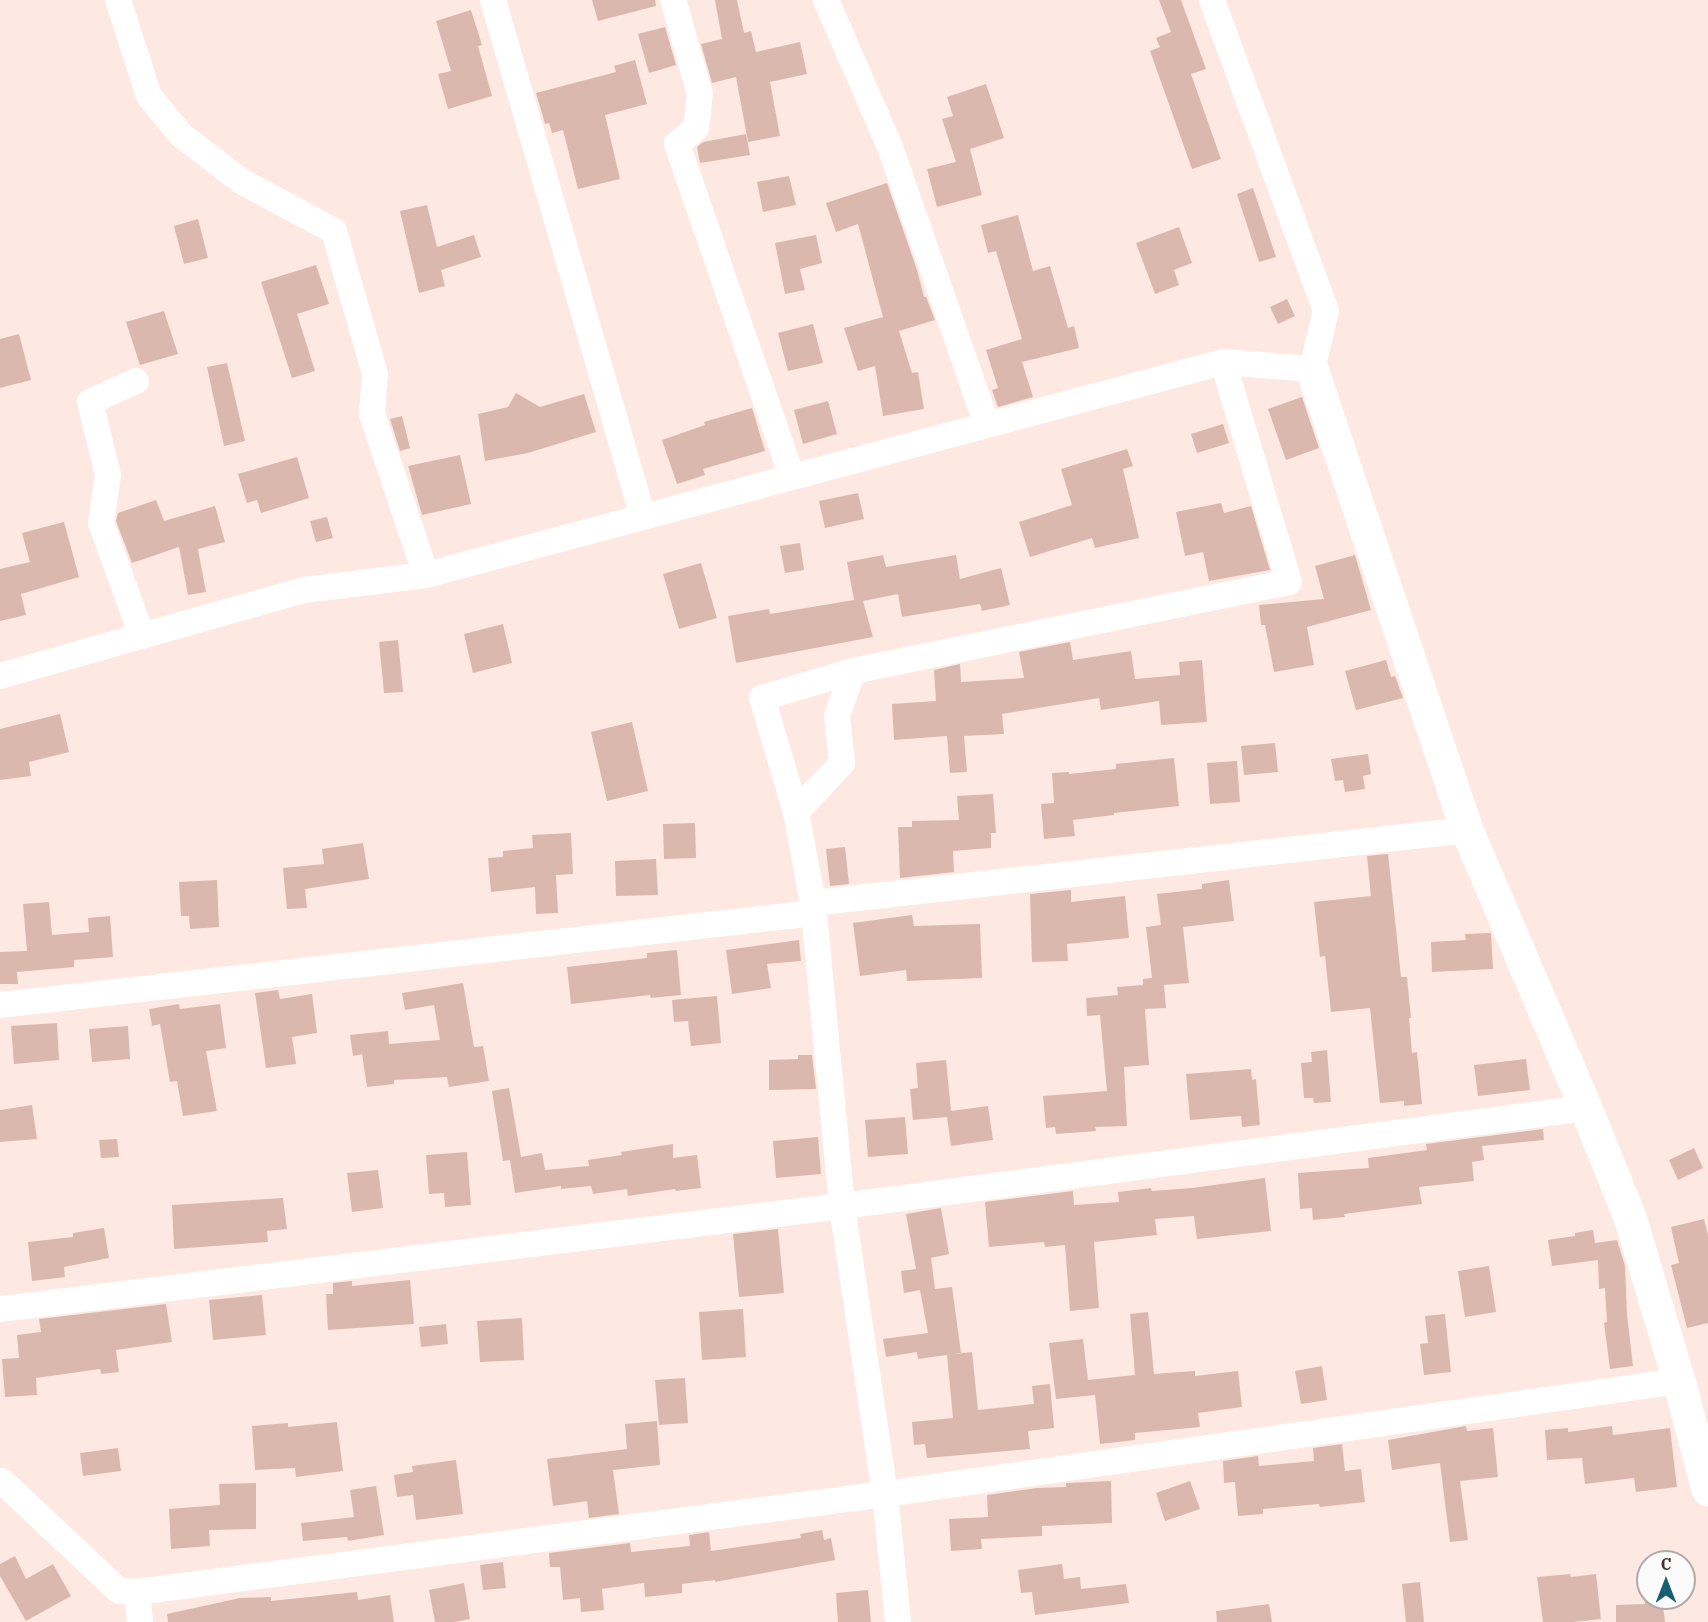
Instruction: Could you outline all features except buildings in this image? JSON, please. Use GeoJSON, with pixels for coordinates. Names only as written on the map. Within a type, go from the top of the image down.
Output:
{"type":"FeatureCollection","features":[{"type":"Feature","properties":{"kind":"street"},"geometry":{"type":"LineString","coordinates":[[118,0],[149,96],[181,135],[241,181],[334,231],[375,374],[372,414],[426,575]]}},
{"type":"Feature","properties":{"kind":"street"},"geometry":{"type":"LineString","coordinates":[[493,0],[643,517]]}},
{"type":"Feature","properties":{"kind":"street"},"geometry":{"type":"LineString","coordinates":[[673,0],[700,94],[696,128],[677,144],[792,477]]}},
{"type":"Feature","properties":{"kind":"street"},"geometry":{"type":"LineString","coordinates":[[826,0],[890,147],[987,425]]}},
{"type":"Feature","properties":{"kind":"street"},"geometry":{"type":"LineString","coordinates":[[1212,0],[1326,311],[1312,369],[1467,830],[1587,1108],[1631,1220],[1679,1381],[1708,1490]]}},
{"type":"Feature","properties":{"kind":"street"},"geometry":{"type":"LineString","coordinates":[[898,1622],[885,1494],[842,1206],[814,908],[796,812],[762,698],[853,671],[1289,582],[1223,362]]}},
{"type":"Feature","properties":{"kind":"street"},"geometry":{"type":"LineString","coordinates":[[0,676],[304,590],[426,575],[1223,362],[1312,369]]}},
{"type":"Feature","properties":{"kind":"street"},"geometry":{"type":"LineString","coordinates":[[136,381],[90,402],[108,475],[101,523],[142,636]]}},
{"type":"Feature","properties":{"kind":"street"},"geometry":{"type":"LineString","coordinates":[[796,812],[842,763],[837,716],[853,671]]}},
{"type":"Feature","properties":{"kind":"street"},"geometry":{"type":"LineString","coordinates":[[0,1005],[1467,830]]}},
{"type":"Feature","properties":{"kind":"street"},"geometry":{"type":"LineString","coordinates":[[0,1309],[842,1206],[1587,1108]]}},
{"type":"Feature","properties":{"kind":"street"},"geometry":{"type":"LineString","coordinates":[[0,1482],[2,1481],[118,1591],[137,1592],[885,1494],[1679,1381]]}},
{"type":"Feature","properties":{"kind":"street"},"geometry":{"type":"LineString","coordinates":[[137,1592],[140,1622]]}}]}
